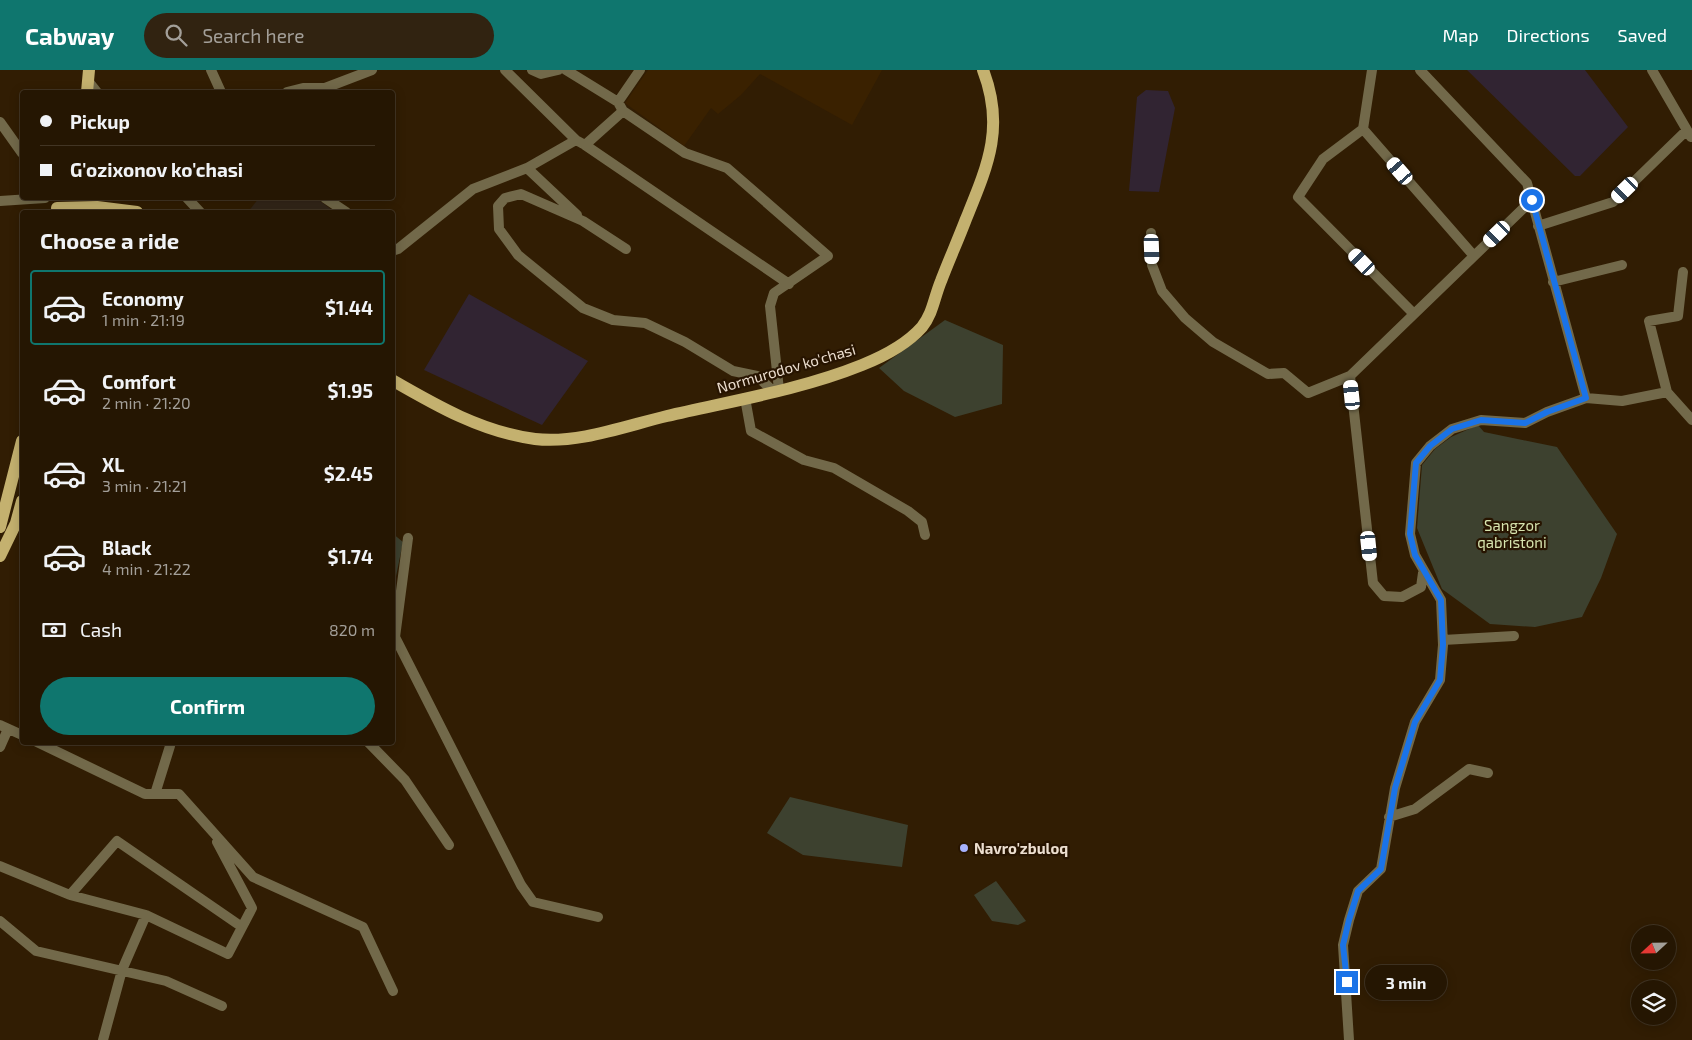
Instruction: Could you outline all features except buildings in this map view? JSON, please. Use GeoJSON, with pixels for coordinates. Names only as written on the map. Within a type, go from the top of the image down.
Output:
{"type":"FeatureCollection","features":[{"type":"Feature","properties":{"kind":"main road","name":"Normurodov ko'chasi"},"geometry":{"type":"LineString","coordinates":[[395,382],[442,408],[478,424],[518,436],[555,440],[590,434],[745,398],[840,373],[874,359],[904,343],[921,328],[928,318],[934,307],[940,284],[982,181],[992,147],[994,111],[990,86],[983,70]]}},
{"type":"Feature","properties":{"kind":"main road"},"geometry":{"type":"LineString","coordinates":[[63,206],[121,210]]}},
{"type":"Feature","properties":{"kind":"main road"},"geometry":{"type":"LineString","coordinates":[[0,527],[20,449]]}},
{"type":"Feature","properties":{"kind":"main road"},"geometry":{"type":"LineString","coordinates":[[0,556],[16,523],[20,508]]}},
{"type":"Feature","properties":{"kind":"street"},"geometry":{"type":"LineString","coordinates":[[211,70],[220,90]]}},
{"type":"Feature","properties":{"kind":"street"},"geometry":{"type":"LineString","coordinates":[[295,90],[325,88],[372,70]]}},
{"type":"Feature","properties":{"kind":"street"},"geometry":{"type":"LineString","coordinates":[[505,70],[580,143],[789,284]]}},
{"type":"Feature","properties":{"kind":"street"},"geometry":{"type":"LineString","coordinates":[[532,70],[541,74],[558,70]]}},
{"type":"Feature","properties":{"kind":"street"},"geometry":{"type":"LineString","coordinates":[[566,70],[685,153],[727,168],[828,256],[774,293],[770,306],[776,390]]}},
{"type":"Feature","properties":{"kind":"street"},"geometry":{"type":"LineString","coordinates":[[395,250],[473,189],[527,168],[580,143],[620,106],[640,70]]}},
{"type":"Feature","properties":{"kind":"street"},"geometry":{"type":"LineString","coordinates":[[1372,70],[1363,129],[1322,159],[1298,197],[1414,314]]}},
{"type":"Feature","properties":{"kind":"street"},"geometry":{"type":"LineString","coordinates":[[1420,70],[1527,183],[1586,398]]}},
{"type":"Feature","properties":{"kind":"street"},"geometry":{"type":"LineString","coordinates":[[1538,226],[1613,202],[1689,134],[1652,70]]}},
{"type":"Feature","properties":{"kind":"street"},"geometry":{"type":"LineString","coordinates":[[0,122],[20,150]]}},
{"type":"Feature","properties":{"kind":"street"},"geometry":{"type":"LineString","coordinates":[[1363,129],[1474,256]]}},
{"type":"Feature","properties":{"kind":"street"},"geometry":{"type":"LineString","coordinates":[[527,168],[583,220],[626,249]]}},
{"type":"Feature","properties":{"kind":"street"},"geometry":{"type":"LineString","coordinates":[[583,220],[521,194],[505,198],[498,206],[499,229],[518,255],[583,308],[613,320],[645,323],[685,342],[733,370],[758,376],[776,390]]}},
{"type":"Feature","properties":{"kind":"street"},"geometry":{"type":"LineString","coordinates":[[0,201],[20,200]]}},
{"type":"Feature","properties":{"kind":"street"},"geometry":{"type":"LineString","coordinates":[[50,200],[63,206]]}},
{"type":"Feature","properties":{"kind":"street"},"geometry":{"type":"LineString","coordinates":[[189,200],[198,210]]}},
{"type":"Feature","properties":{"kind":"street"},"geometry":{"type":"LineString","coordinates":[[328,200],[343,210]]}},
{"type":"Feature","properties":{"kind":"street"},"geometry":{"type":"LineString","coordinates":[[1151,233],[1152,265],[1162,291],[1185,318],[1213,342],[1268,374],[1284,373],[1308,393],[1350,376],[1532,200]]}},
{"type":"Feature","properties":{"kind":"street"},"geometry":{"type":"LineString","coordinates":[[1553,282],[1622,265]]}},
{"type":"Feature","properties":{"kind":"street"},"geometry":{"type":"LineString","coordinates":[[1683,272],[1678,316],[1649,321],[1667,392],[1692,420]]}},
{"type":"Feature","properties":{"kind":"street"},"geometry":{"type":"LineString","coordinates":[[1350,376],[1373,583],[1384,596],[1402,597],[1421,587],[1424,573]]}},
{"type":"Feature","properties":{"kind":"street"},"geometry":{"type":"LineString","coordinates":[[1349,1040],[1343,945],[1358,891],[1381,869],[1395,788],[1415,722],[1440,680],[1443,640],[1441,600],[1415,555],[1410,534],[1416,463],[1430,446],[1452,429],[1481,420],[1525,423],[1547,412],[1586,398],[1622,401],[1667,392]]}},
{"type":"Feature","properties":{"kind":"street"},"geometry":{"type":"LineString","coordinates":[[745,398],[751,431],[804,460],[834,468],[908,511],[922,522],[925,535]]}},
{"type":"Feature","properties":{"kind":"street"},"geometry":{"type":"LineString","coordinates":[[395,626],[408,538]]}},
{"type":"Feature","properties":{"kind":"street"},"geometry":{"type":"LineString","coordinates":[[1443,640],[1514,636]]}},
{"type":"Feature","properties":{"kind":"street"},"geometry":{"type":"LineString","coordinates":[[395,644],[516,876],[533,902],[598,917]]}},
{"type":"Feature","properties":{"kind":"street"},"geometry":{"type":"LineString","coordinates":[[0,747],[4,727],[20,734]]}},
{"type":"Feature","properties":{"kind":"street"},"geometry":{"type":"LineString","coordinates":[[43,745],[145,794],[179,794],[253,877],[363,927],[393,992]]}},
{"type":"Feature","properties":{"kind":"street"},"geometry":{"type":"LineString","coordinates":[[156,794],[170,745]]}},
{"type":"Feature","properties":{"kind":"street"},"geometry":{"type":"LineString","coordinates":[[371,745],[406,780],[449,845]]}},
{"type":"Feature","properties":{"kind":"street"},"geometry":{"type":"LineString","coordinates":[[1389,817],[1415,809],[1469,769],[1488,772]]}},
{"type":"Feature","properties":{"kind":"street"},"geometry":{"type":"LineString","coordinates":[[0,866],[70,895],[146,915],[228,954],[252,908],[208,826]]}},
{"type":"Feature","properties":{"kind":"street"},"geometry":{"type":"LineString","coordinates":[[70,895],[117,841],[242,927]]}},
{"type":"Feature","properties":{"kind":"street"},"geometry":{"type":"LineString","coordinates":[[103,1040],[122,970],[146,915]]}},
{"type":"Feature","properties":{"kind":"street"},"geometry":{"type":"LineString","coordinates":[[0,921],[36,951],[166,981],[222,1006]]}},
{"type":"Feature","properties":{"kind":"shaded area"},"geometry":{"type":"Polygon","coordinates":[[[648,70],[882,70],[852,125],[760,74],[741,95],[718,114],[711,108],[684,146],[625,103],[648,70]]]}},
{"type":"Feature","properties":{"kind":"shaded area"},"geometry":{"type":"Polygon","coordinates":[[[1467,70],[1585,70],[1628,127],[1580,176],[1575,176],[1467,70]]]}},
{"type":"Feature","properties":{"kind":"shaded area"},"geometry":{"type":"Polygon","coordinates":[[[1146,90],[1168,91],[1175,108],[1159,192],[1129,191],[1137,97],[1146,90]]]}},
{"type":"Feature","properties":{"kind":"shaded area"},"geometry":{"type":"Polygon","coordinates":[[[257,200],[319,200],[332,210],[250,210],[257,200]]]}},
{"type":"Feature","properties":{"kind":"shaded area"},"geometry":{"type":"Polygon","coordinates":[[[469,294],[588,361],[542,425],[424,370],[469,294]]]}},
{"type":"Feature","properties":{"kind":"green space"},"geometry":{"type":"Polygon","coordinates":[[[945,320],[1003,345],[1002,404],[955,417],[904,391],[879,368],[945,320]]]}},
{"type":"Feature","properties":{"kind":"green space","name":"Sangzor qabristoni"},"geometry":{"type":"Polygon","coordinates":[[[1478,425],[1484,432],[1557,447],[1617,534],[1601,578],[1582,617],[1535,627],[1490,624],[1442,589],[1417,528],[1422,465],[1435,449],[1451,437],[1478,425]]]}},
{"type":"Feature","properties":{"kind":"green space"},"geometry":{"type":"Polygon","coordinates":[[[395,535],[403,542],[395,581],[395,535]]]}},
{"type":"Feature","properties":{"kind":"green space"},"geometry":{"type":"Polygon","coordinates":[[[790,797],[908,825],[902,867],[803,855],[767,833],[790,797]]]}},
{"type":"Feature","properties":{"kind":"green space"},"geometry":{"type":"Polygon","coordinates":[[[996,881],[1026,921],[1018,925],[992,921],[974,895],[996,881]]]}},
{"type":"Feature","properties":{"kind":"place","name":"Navro'zbuloq"},"geometry":{"type":"Point","coordinates":[964,848]}},
{"type":"Feature","properties":{"kind":"route"},"geometry":{"type":"LineString","coordinates":[[1347,982],[1343,945],[1349,920],[1358,891],[1381,869],[1395,788],[1415,722],[1440,680],[1443,645],[1441,600],[1415,555],[1410,534],[1416,463],[1430,446],[1452,429],[1481,420],[1525,423],[1547,412],[1586,398],[1532,200]]}}]}
